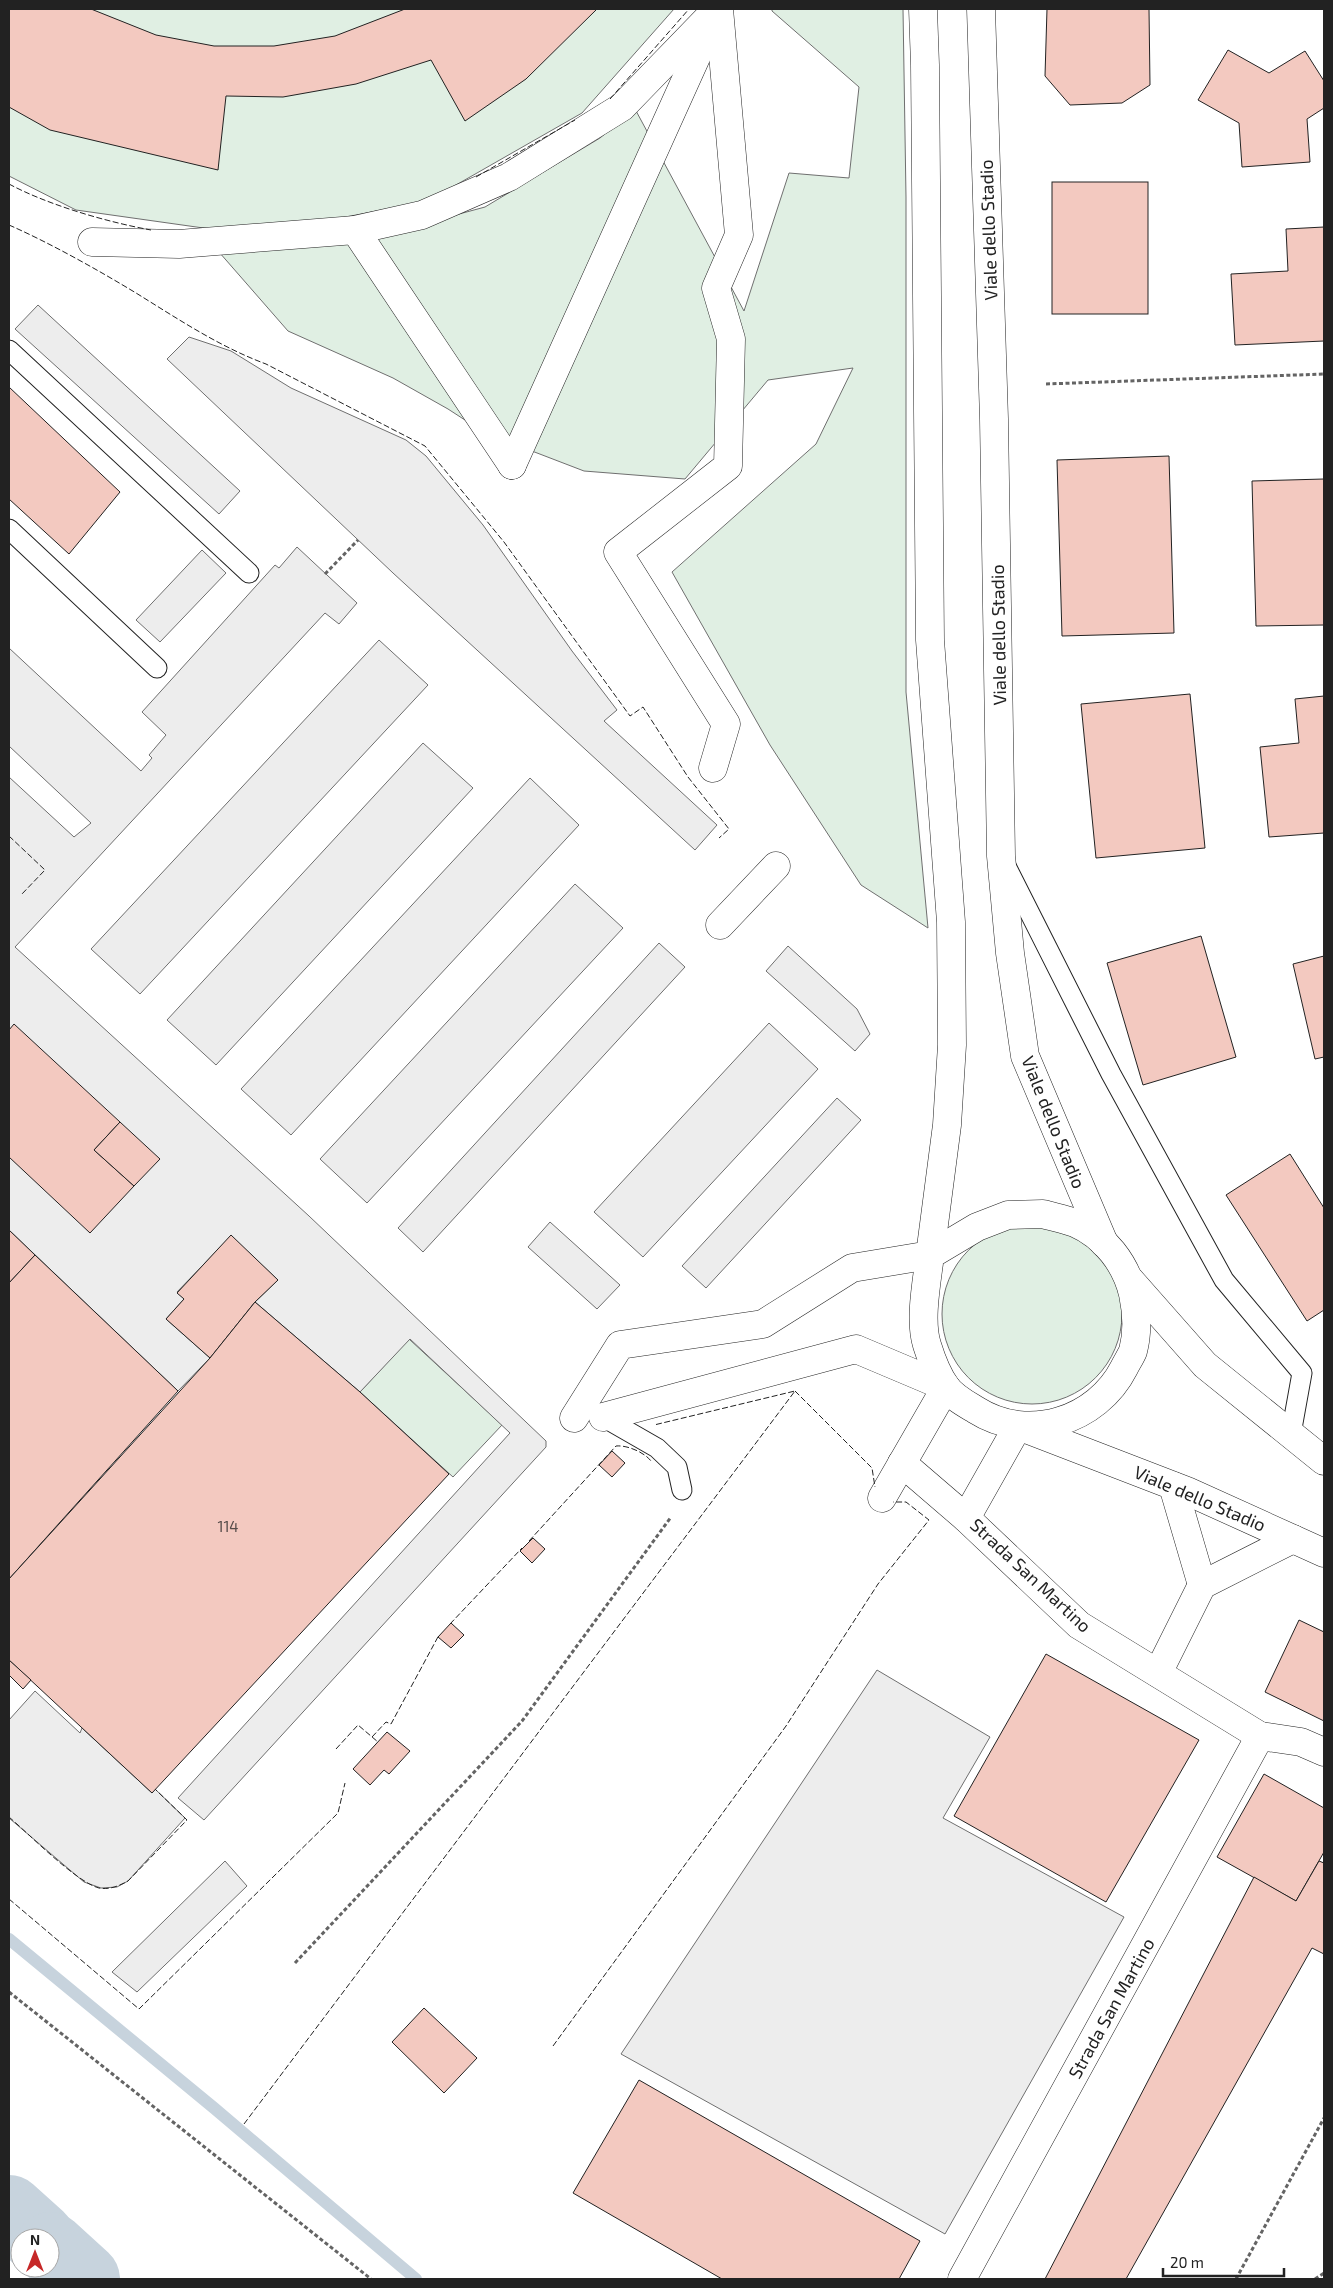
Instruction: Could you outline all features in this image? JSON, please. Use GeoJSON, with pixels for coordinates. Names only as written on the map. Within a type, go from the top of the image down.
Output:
{"type":"FeatureCollection","features":[{"type":"Feature","properties":{"kind":"street"},"geometry":{"type":"LineString","coordinates":[[92,242],[179,244],[355,230],[422,215],[509,177],[622,107],[718,9]]}},
{"type":"Feature","properties":{"kind":"street"},"geometry":{"type":"LineString","coordinates":[[355,230],[512,465],[718,9]]}},
{"type":"Feature","properties":{"kind":"street"},"geometry":{"type":"LineString","coordinates":[[713,768],[726,724],[618,552],[728,466],[730,339],[716,288],[740,235],[718,9]]}},
{"type":"Feature","properties":{"kind":"street"},"geometry":{"type":"LineString","coordinates":[[923,9],[930,640],[951,922],[952,1035],[947,1124],[924,1311],[926,1344],[946,1387]]}},
{"type":"Feature","properties":{"kind":"street","name":"Viale dello Stadio"},"geometry":{"type":"LineString","coordinates":[[981,9],[995,429],[1001,856],[1010,953],[1025,1056],[1104,1243]]}},
{"type":"Feature","properties":{"kind":"street"},"geometry":{"type":"LineString","coordinates":[[720,925],[776,866]]}},
{"type":"Feature","properties":{"kind":"street"},"geometry":{"type":"LineString","coordinates":[[574,1418],[620,1345],[763,1324],[852,1268],[930,1255],[976,1227],[1008,1215],[1043,1214],[1076,1223],[1104,1243],[1119,1260],[1129,1279],[1205,1364],[1324,1460]]}},
{"type":"Feature","properties":{"kind":"street"},"geometry":{"type":"LineString","coordinates":[[603,1417],[856,1349],[946,1387],[960,1400],[987,1417],[1018,1426],[1054,1424],[1088,1409],[1116,1384],[1133,1351],[1137,1315],[1129,1279]]}},
{"type":"Feature","properties":{"kind":"street"},"geometry":{"type":"LineString","coordinates":[[882,1498],[946,1387]]}},
{"type":"Feature","properties":{"kind":"street","name":"Viale dello Stadio"},"geometry":{"type":"LineString","coordinates":[[1018,1426],[1173,1486],[1324,1553]]}},
{"type":"Feature","properties":{"kind":"street","name":"Strada San Martino"},"geometry":{"type":"LineString","coordinates":[[1018,1426],[966,1518],[1079,1625],[1260,1736],[1301,1742],[1324,1752]]}},
{"type":"Feature","properties":{"kind":"street"},"geometry":{"type":"LineString","coordinates":[[902,1463],[966,1518]]}},
{"type":"Feature","properties":{"kind":"street"},"geometry":{"type":"LineString","coordinates":[[1173,1486],[1202,1585]]}},
{"type":"Feature","properties":{"kind":"street"},"geometry":{"type":"LineString","coordinates":[[1158,1673],[1202,1585],[1293,1539]]}},
{"type":"Feature","properties":{"kind":"street","name":"Strada San Martino"},"geometry":{"type":"LineString","coordinates":[[962,2279],[1260,1736]]}},
{"type":"Feature","properties":{"kind":"lane"},"geometry":{"type":"LineString","coordinates":[[9,350],[249,573]]}},
{"type":"Feature","properties":{"kind":"lane"},"geometry":{"type":"LineString","coordinates":[[9,529],[158,668]]}},
{"type":"Feature","properties":{"kind":"lane"},"geometry":{"type":"LineString","coordinates":[[1001,856],[1111,1074],[1224,1280],[1302,1373],[1291,1434]]}},
{"type":"Feature","properties":{"kind":"lane"},"geometry":{"type":"LineString","coordinates":[[603,1417],[658,1448],[677,1467],[682,1490]]}},
{"type":"Feature","properties":{"kind":"path"},"geometry":{"type":"LineString","coordinates":[[1046,384],[1324,374]]}},
{"type":"Feature","properties":{"kind":"path"},"geometry":{"type":"LineString","coordinates":[[326,574],[358,540]]}},
{"type":"Feature","properties":{"kind":"path"},"geometry":{"type":"LineString","coordinates":[[295,1963],[522,1721],[680,1506],[682,1490]]}},
{"type":"Feature","properties":{"kind":"path"},"geometry":{"type":"LineString","coordinates":[[9,1992],[371,2279]]}},
{"type":"Feature","properties":{"kind":"path"},"geometry":{"type":"LineString","coordinates":[[1236,2279],[1324,2118]]}},
{"type":"Feature","properties":{"kind":"path"},"geometry":{"type":"LineString","coordinates":[[1315,2279],[1324,2272]]}},
{"type":"Feature","properties":{"kind":"green space"},"geometry":{"type":"Polygon","coordinates":[[[9,9],[674,9],[582,113],[428,201],[253,235],[76,210],[9,176],[9,9]]]}},
{"type":"Feature","properties":{"kind":"green space"},"geometry":{"type":"Polygon","coordinates":[[[772,9],[903,9],[906,197],[906,692],[928,928],[861,885],[770,745],[672,572],[816,444],[853,368],[768,380],[685,479],[584,471],[485,433],[448,409],[393,378],[288,331],[212,244],[348,244],[485,207],[600,138],[635,109],[744,311],[789,173],[849,178],[859,87],[772,9]]]}},
{"type":"Feature","properties":{"kind":"green space"},"geometry":{"type":"Polygon","coordinates":[[[1023,1224],[1041,1224],[1066,1231],[1082,1239],[1096,1250],[1107,1264],[1115,1280],[1122,1305],[1122,1323],[1115,1348],[1107,1364],[1096,1378],[1082,1389],[1058,1400],[1041,1404],[1023,1404],[1006,1400],[982,1389],[962,1371],[946,1340],[942,1323],[942,1305],[946,1288],[957,1264],[975,1244],[1006,1228],[1023,1224]]]}},
{"type":"Feature","properties":{"kind":"green space"},"geometry":{"type":"Polygon","coordinates":[[[409,1339],[502,1425],[453,1477],[360,1392],[409,1339]]]}},
{"type":"Feature","properties":{"kind":"shaded area"},"geometry":{"type":"Polygon","coordinates":[[[38,305],[240,491],[219,514],[15,329],[38,305]]]}},
{"type":"Feature","properties":{"kind":"shaded area"},"geometry":{"type":"Polygon","coordinates":[[[189,337],[231,351],[291,388],[406,440],[426,456],[483,525],[572,651],[617,710],[604,721],[717,825],[695,850],[393,573],[167,359],[189,337]]]}},
{"type":"Feature","properties":{"kind":"shaded area"},"geometry":{"type":"Polygon","coordinates":[[[297,547],[357,603],[339,624],[325,613],[15,947],[309,1216],[546,1441],[546,1447],[204,1820],[178,1798],[510,1433],[410,1339],[360,1392],[255,1302],[278,1280],[231,1236],[177,1292],[184,1299],[166,1319],[210,1358],[178,1391],[9,1230],[9,777],[74,837],[91,823],[9,746],[9,648],[141,771],[152,758],[149,755],[166,735],[142,712],[275,565],[279,568],[297,547]]]}},
{"type":"Feature","properties":{"kind":"shaded area"},"geometry":{"type":"Polygon","coordinates":[[[202,550],[226,573],[160,642],[136,620],[202,550]]]}},
{"type":"Feature","properties":{"kind":"shaded area"},"geometry":{"type":"Polygon","coordinates":[[[379,640],[428,685],[140,994],[91,949],[379,640]]]}},
{"type":"Feature","properties":{"kind":"shaded area"},"geometry":{"type":"Polygon","coordinates":[[[423,743],[473,788],[216,1065],[167,1020],[423,743]]]}},
{"type":"Feature","properties":{"kind":"shaded area"},"geometry":{"type":"Polygon","coordinates":[[[530,778],[579,825],[291,1135],[241,1089],[530,778]]]}},
{"type":"Feature","properties":{"kind":"shaded area"},"geometry":{"type":"Polygon","coordinates":[[[575,884],[623,928],[367,1203],[320,1159],[575,884]]]}},
{"type":"Feature","properties":{"kind":"shaded area"},"geometry":{"type":"Polygon","coordinates":[[[659,943],[685,967],[423,1252],[398,1228],[659,943]]]}},
{"type":"Feature","properties":{"kind":"shaded area"},"geometry":{"type":"Polygon","coordinates":[[[788,946],[857,1009],[870,1034],[855,1051],[766,971],[788,946]]]}},
{"type":"Feature","properties":{"kind":"shaded area"},"geometry":{"type":"Polygon","coordinates":[[[769,1023],[818,1069],[643,1257],[594,1212],[769,1023]]]}},
{"type":"Feature","properties":{"kind":"shaded area"},"geometry":{"type":"Polygon","coordinates":[[[837,1098],[861,1120],[706,1288],[682,1266],[837,1098]]]}},
{"type":"Feature","properties":{"kind":"shaded area"},"geometry":{"type":"Polygon","coordinates":[[[550,1222],[620,1285],[597,1309],[528,1247],[550,1222]]]}},
{"type":"Feature","properties":{"kind":"shaded area"},"geometry":{"type":"Polygon","coordinates":[[[877,1670],[990,1737],[943,1818],[1124,1917],[945,2234],[621,2054],[877,1670]]]}},
{"type":"Feature","properties":{"kind":"shaded area"},"geometry":{"type":"Polygon","coordinates":[[[35,1691],[80,1733],[82,1728],[152,1793],[155,1789],[185,1818],[128,1881],[117,1887],[101,1888],[84,1882],[9,1818],[9,1720],[35,1691]]]}},
{"type":"Feature","properties":{"kind":"shaded area"},"geometry":{"type":"Polygon","coordinates":[[[225,1861],[247,1886],[137,1992],[112,1972],[225,1861]]]}},
{"type":"Feature","properties":{"kind":"building"},"geometry":{"type":"Polygon","coordinates":[[[9,9],[91,9],[156,35],[214,46],[274,46],[335,36],[405,9],[597,9],[526,79],[465,121],[431,60],[356,84],[283,97],[226,96],[218,170],[50,130],[9,107],[9,9]]]}},
{"type":"Feature","properties":{"kind":"building"},"geometry":{"type":"Polygon","coordinates":[[[1047,9],[1149,9],[1150,85],[1122,103],[1070,105],[1045,76],[1047,9]]]}},
{"type":"Feature","properties":{"kind":"building"},"geometry":{"type":"Polygon","coordinates":[[[1228,50],[1269,73],[1305,51],[1324,81],[1324,108],[1307,119],[1310,162],[1242,167],[1239,123],[1198,100],[1228,50]]]}},
{"type":"Feature","properties":{"kind":"building"},"geometry":{"type":"Polygon","coordinates":[[[1052,182],[1148,182],[1148,314],[1052,314],[1052,182]]]}},
{"type":"Feature","properties":{"kind":"building"},"geometry":{"type":"Polygon","coordinates":[[[1324,227],[1324,341],[1235,345],[1231,274],[1288,271],[1286,229],[1324,227]]]}},
{"type":"Feature","properties":{"kind":"building"},"geometry":{"type":"Polygon","coordinates":[[[9,387],[120,492],[69,554],[9,499],[9,387]]]}},
{"type":"Feature","properties":{"kind":"building"},"geometry":{"type":"Polygon","coordinates":[[[1169,456],[1174,633],[1062,636],[1057,460],[1169,456]]]}},
{"type":"Feature","properties":{"kind":"building"},"geometry":{"type":"Polygon","coordinates":[[[1324,479],[1324,625],[1256,626],[1252,481],[1324,479]]]}},
{"type":"Feature","properties":{"kind":"building"},"geometry":{"type":"Polygon","coordinates":[[[1190,694],[1205,848],[1096,858],[1081,704],[1190,694]]]}},
{"type":"Feature","properties":{"kind":"building"},"geometry":{"type":"Polygon","coordinates":[[[1324,696],[1324,833],[1269,837],[1260,747],[1299,743],[1295,699],[1324,696]]]}},
{"type":"Feature","properties":{"kind":"building"},"geometry":{"type":"Polygon","coordinates":[[[1201,936],[1236,1057],[1143,1085],[1107,963],[1201,936]]]}},
{"type":"Feature","properties":{"kind":"building"},"geometry":{"type":"Polygon","coordinates":[[[1324,956],[1324,1057],[1315,1059],[1293,964],[1324,956]]]}},
{"type":"Feature","properties":{"kind":"building"},"geometry":{"type":"Polygon","coordinates":[[[14,1024],[120,1122],[94,1150],[134,1186],[90,1233],[9,1157],[9,1030],[14,1024]]]}},
{"type":"Feature","properties":{"kind":"building"},"geometry":{"type":"Polygon","coordinates":[[[120,1122],[160,1159],[134,1186],[94,1150],[120,1122]]]}},
{"type":"Feature","properties":{"kind":"building"},"geometry":{"type":"Polygon","coordinates":[[[1290,1154],[1324,1208],[1324,1310],[1307,1321],[1226,1195],[1290,1154]]]}},
{"type":"Feature","properties":{"kind":"building"},"geometry":{"type":"Polygon","coordinates":[[[9,1230],[35,1255],[9,1283],[9,1230]]]}},
{"type":"Feature","properties":{"kind":"building"},"geometry":{"type":"Polygon","coordinates":[[[231,1235],[278,1280],[255,1302],[210,1358],[166,1319],[184,1299],[177,1293],[231,1235]]]}},
{"type":"Feature","properties":{"kind":"building"},"geometry":{"type":"Polygon","coordinates":[[[35,1255],[178,1391],[9,1579],[9,1283],[35,1255]]]}},
{"type":"Feature","properties":{"kind":"building"},"geometry":{"type":"Polygon","coordinates":[[[255,1302],[360,1392],[449,1474],[152,1793],[9,1660],[9,1579],[210,1358],[255,1302]]]}},
{"type":"Feature","properties":{"kind":"building"},"geometry":{"type":"Polygon","coordinates":[[[612,1451],[625,1463],[612,1477],[599,1465],[612,1451]]]}},
{"type":"Feature","properties":{"kind":"building"},"geometry":{"type":"Polygon","coordinates":[[[533,1538],[545,1549],[532,1563],[520,1551],[533,1538]]]}},
{"type":"Feature","properties":{"kind":"building"},"geometry":{"type":"Polygon","coordinates":[[[1299,1620],[1324,1632],[1324,1721],[1265,1692],[1299,1620]]]}},
{"type":"Feature","properties":{"kind":"building"},"geometry":{"type":"Polygon","coordinates":[[[451,1623],[464,1635],[451,1648],[438,1637],[451,1623]]]}},
{"type":"Feature","properties":{"kind":"building"},"geometry":{"type":"Polygon","coordinates":[[[1046,1654],[1199,1740],[1106,1902],[954,1816],[1046,1654]]]}},
{"type":"Feature","properties":{"kind":"building"},"geometry":{"type":"Polygon","coordinates":[[[9,1660],[31,1680],[23,1689],[9,1675],[9,1660]]]}},
{"type":"Feature","properties":{"kind":"building"},"geometry":{"type":"Polygon","coordinates":[[[387,1732],[410,1751],[389,1774],[384,1770],[370,1785],[353,1769],[387,1732]]]}},
{"type":"Feature","properties":{"kind":"building"},"geometry":{"type":"Polygon","coordinates":[[[1264,1774],[1324,1808],[1324,1852],[1296,1901],[1217,1857],[1264,1774]]]}},
{"type":"Feature","properties":{"kind":"building"},"geometry":{"type":"Polygon","coordinates":[[[1319,1861],[1324,1863],[1324,1954],[1312,1948],[1126,2279],[1045,2279],[1254,1877],[1296,1901],[1319,1861]]]}},
{"type":"Feature","properties":{"kind":"building"},"geometry":{"type":"Polygon","coordinates":[[[424,2008],[477,2058],[444,2093],[392,2042],[424,2008]]]}},
{"type":"Feature","properties":{"kind":"building"},"geometry":{"type":"Polygon","coordinates":[[[639,2080],[920,2241],[899,2279],[722,2279],[573,2193],[639,2080]]]}},
{"type":"Feature","properties":{"kind":"waterway"},"geometry":{"type":"LineString","coordinates":[[9,1939],[214,2108],[416,2279]]}},
{"type":"Feature","properties":{"kind":"waterway"},"geometry":{"type":"LineString","coordinates":[[9,2211],[28,2228]]}},
{"type":"Feature","properties":{"kind":"waterway"},"geometry":{"type":"LineString","coordinates":[[60,2257],[84,2279]]}},
{"type":"Feature","properties":{"kind":"fence"},"geometry":{"type":"LineString","coordinates":[[610,99],[689,9]]}},
{"type":"Feature","properties":{"kind":"fence"},"geometry":{"type":"LineString","coordinates":[[476,177],[575,120]]}},
{"type":"Feature","properties":{"kind":"fence"},"geometry":{"type":"LineString","coordinates":[[9,184],[41,199],[78,212],[151,230]]}},
{"type":"Feature","properties":{"kind":"fence"},"geometry":{"type":"LineString","coordinates":[[9,225],[90,266],[216,341],[266,364],[425,446],[504,542],[630,716],[643,707],[688,777],[729,829],[719,838]]}},
{"type":"Feature","properties":{"kind":"fence"},"geometry":{"type":"LineString","coordinates":[[9,836],[45,870],[21,895]]}},
{"type":"Feature","properties":{"kind":"fence"},"geometry":{"type":"LineString","coordinates":[[795,1391],[872,1468],[875,1487]]}},
{"type":"Feature","properties":{"kind":"fence"},"geometry":{"type":"LineString","coordinates":[[244,2124],[795,1391],[654,1425]]}},
{"type":"Feature","properties":{"kind":"fence"},"geometry":{"type":"LineString","coordinates":[[529,1541],[616,1446],[635,1450],[651,1461]]}},
{"type":"Feature","properties":{"kind":"fence"},"geometry":{"type":"LineString","coordinates":[[553,2046],[786,1726],[878,1584],[929,1520],[906,1502],[893,1502]]}},
{"type":"Feature","properties":{"kind":"fence"},"geometry":{"type":"LineString","coordinates":[[450,1624],[522,1548]]}},
{"type":"Feature","properties":{"kind":"fence"},"geometry":{"type":"LineString","coordinates":[[372,1737],[386,1722],[391,1724],[439,1635]]}},
{"type":"Feature","properties":{"kind":"fence"},"geometry":{"type":"LineString","coordinates":[[336,1749],[358,1725],[378,1742]]}},
{"type":"Feature","properties":{"kind":"fence"},"geometry":{"type":"LineString","coordinates":[[9,1899],[139,2009],[338,1813],[345,1783]]}},
{"type":"Feature","properties":{"kind":"fence"},"geometry":{"type":"LineString","coordinates":[[9,1817],[78,1877],[99,1888],[110,1888],[128,1881],[187,1820],[155,1789]]}}]}
